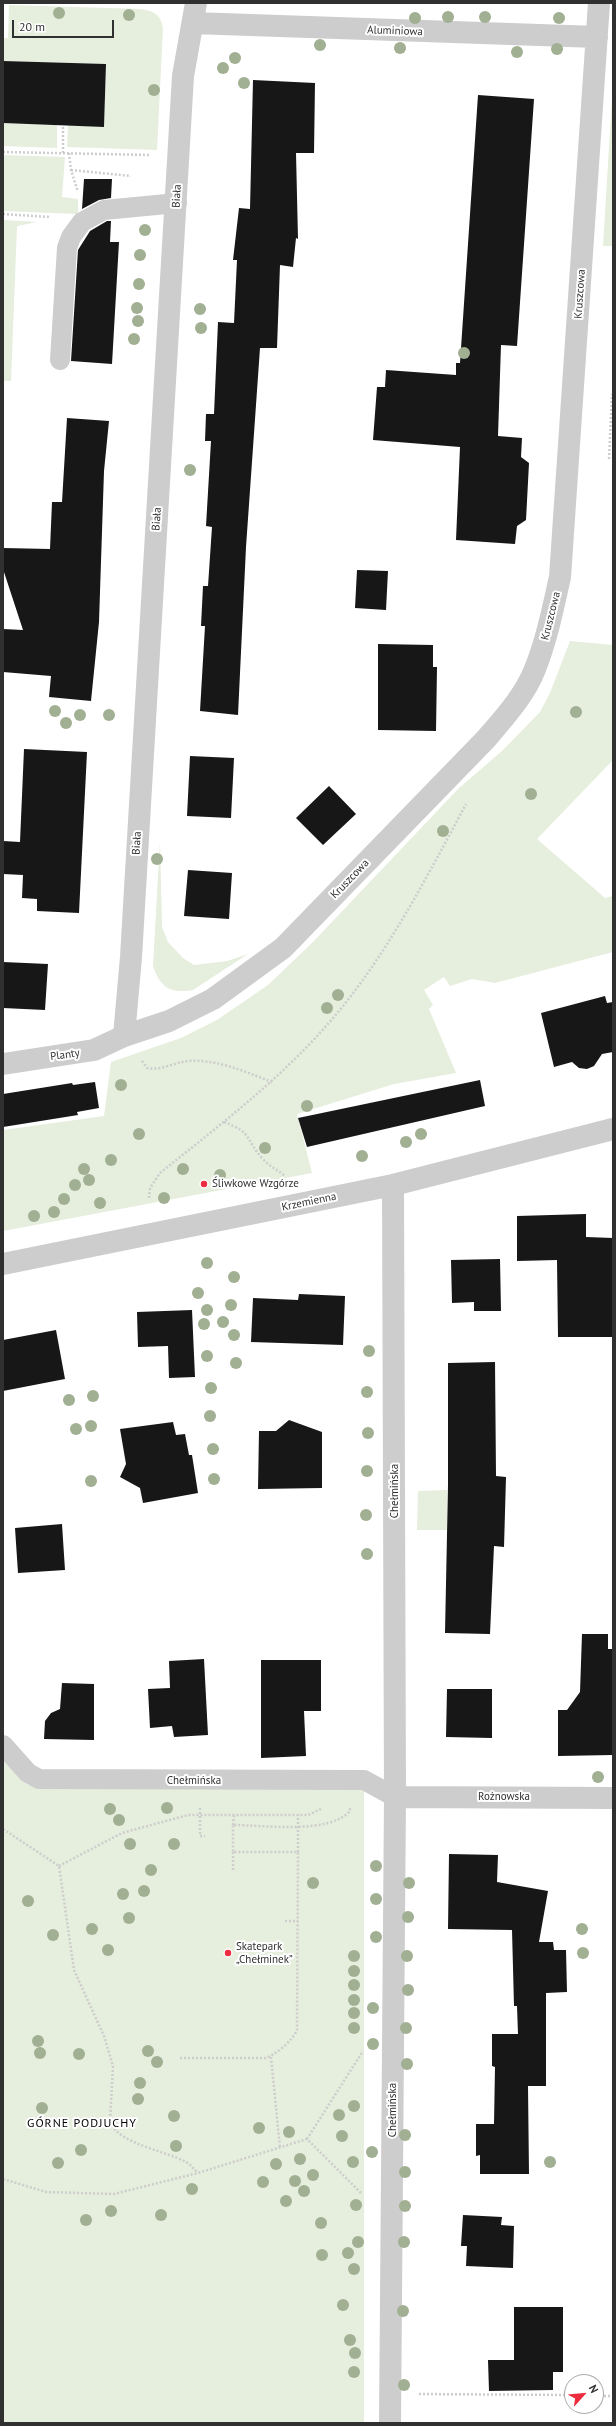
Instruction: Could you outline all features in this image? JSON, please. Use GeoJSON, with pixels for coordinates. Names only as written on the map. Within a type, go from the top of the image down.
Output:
{"type":"FeatureCollection","features":[{"type":"Feature","properties":{"kind":"street","name":"Kruszcowa"},"geometry":{"type":"LineString","coordinates":[[124,1036],[169,1021],[213,999],[283,948],[486,739],[510,711],[535,670],[548,632],[560,577],[599,3]]}},
{"type":"Feature","properties":{"kind":"street","name":"Aluminiowa"},"geometry":{"type":"LineString","coordinates":[[194,13],[597,37]]}},
{"type":"Feature","properties":{"kind":"street","name":"Biała"},"geometry":{"type":"LineString","coordinates":[[124,1036],[131,957],[177,203],[183,76],[194,13]]}},
{"type":"Feature","properties":{"kind":"street","name":"Planty"},"geometry":{"type":"LineString","coordinates":[[3,1064],[94,1050],[124,1036]]}},
{"type":"Feature","properties":{"kind":"street","name":"Krzemienna"},"geometry":{"type":"LineString","coordinates":[[3,1264],[394,1185],[613,1129]]}},
{"type":"Feature","properties":{"kind":"street","name":"Chełmińska"},"geometry":{"type":"LineString","coordinates":[[390,2423],[395,1797],[394,1185]]}},
{"type":"Feature","properties":{"kind":"street","name":"Rożnowska"},"geometry":{"type":"LineString","coordinates":[[395,1797],[613,1798]]}},
{"type":"Feature","properties":{"kind":"lane"},"geometry":{"type":"LineString","coordinates":[[60,360],[68,248],[71,237],[84,221],[104,210],[177,203]]}},
{"type":"Feature","properties":{"kind":"lane","name":"Chełmińska"},"geometry":{"type":"LineString","coordinates":[[3,1745],[28,1773],[39,1779],[364,1780],[395,1797]]}},
{"type":"Feature","properties":{"kind":"path"},"geometry":{"type":"LineString","coordinates":[[63,125],[63,153]]}},
{"type":"Feature","properties":{"kind":"path"},"geometry":{"type":"LineString","coordinates":[[3,152],[153,155]]}},
{"type":"Feature","properties":{"kind":"path"},"geometry":{"type":"LineString","coordinates":[[3,214],[59,217],[84,221],[71,170],[69,153]]}},
{"type":"Feature","properties":{"kind":"path"},"geometry":{"type":"LineString","coordinates":[[71,170],[131,176]]}},
{"type":"Feature","properties":{"kind":"path"},"geometry":{"type":"LineString","coordinates":[[609,459],[612,394]]}},
{"type":"Feature","properties":{"kind":"path"},"geometry":{"type":"LineString","coordinates":[[149,1198],[150,1188],[160,1173],[272,1082],[306,1048],[343,1006],[376,963],[469,797]]}},
{"type":"Feature","properties":{"kind":"path"},"geometry":{"type":"LineString","coordinates":[[124,1036],[147,1068],[160,1069],[177,1062],[200,1061],[222,1065],[272,1082]]}},
{"type":"Feature","properties":{"kind":"path"},"geometry":{"type":"LineString","coordinates":[[224,1122],[238,1128],[246,1134],[262,1158],[288,1179]]}},
{"type":"Feature","properties":{"kind":"path"},"geometry":{"type":"LineString","coordinates":[[59,1866],[122,1833],[188,1815],[308,1815],[328,1806],[328,1781]]}},
{"type":"Feature","properties":{"kind":"path"},"geometry":{"type":"LineString","coordinates":[[233,1824],[316,1826],[344,1818],[350,1811],[350,1801]]}},
{"type":"Feature","properties":{"kind":"path"},"geometry":{"type":"LineString","coordinates":[[200,1803],[200,1836],[205,1836]]}},
{"type":"Feature","properties":{"kind":"path"},"geometry":{"type":"LineString","coordinates":[[233,1870],[234,1815]]}},
{"type":"Feature","properties":{"kind":"path"},"geometry":{"type":"LineString","coordinates":[[180,2058],[271,2057],[295,2036],[297,2030],[298,1815]]}},
{"type":"Feature","properties":{"kind":"path"},"geometry":{"type":"LineString","coordinates":[[3,1829],[59,1866],[74,1970],[104,2036],[113,2066],[110,2122],[112,2128],[122,2136],[187,2162],[198,2173]]}},
{"type":"Feature","properties":{"kind":"path"},"geometry":{"type":"LineString","coordinates":[[233,1852],[298,1852]]}},
{"type":"Feature","properties":{"kind":"path"},"geometry":{"type":"LineString","coordinates":[[285,1921],[298,1921]]}},
{"type":"Feature","properties":{"kind":"path"},"geometry":{"type":"LineString","coordinates":[[3,2179],[46,2192],[114,2194],[198,2173],[307,2139],[366,2046]]}},
{"type":"Feature","properties":{"kind":"path"},"geometry":{"type":"LineString","coordinates":[[271,2057],[280,2148]]}},
{"type":"Feature","properties":{"kind":"path"},"geometry":{"type":"LineString","coordinates":[[307,2139],[364,2197]]}},
{"type":"Feature","properties":{"kind":"path"},"geometry":{"type":"LineString","coordinates":[[390,2393],[564,2395]]}},
{"type":"Feature","properties":{"kind":"green space"},"geometry":{"type":"Polygon","coordinates":[[[9,5],[141,9],[156,14],[161,20],[163,28],[157,150],[67,147],[68,125],[104,127],[106,64],[3,61],[3,38],[8,38],[9,5]]]}},
{"type":"Feature","properties":{"kind":"green space"},"geometry":{"type":"Polygon","coordinates":[[[613,94],[613,246],[603,246],[612,98],[613,94]]]}},
{"type":"Feature","properties":{"kind":"green space"},"geometry":{"type":"Polygon","coordinates":[[[3,123],[57,125],[57,148],[3,146],[3,123]]]}},
{"type":"Feature","properties":{"kind":"green space"},"geometry":{"type":"Polygon","coordinates":[[[3,155],[65,157],[62,197],[78,199],[78,214],[3,211],[3,155]]]}},
{"type":"Feature","properties":{"kind":"green space"},"geometry":{"type":"Polygon","coordinates":[[[3,220],[37,222],[17,226],[11,381],[3,381],[3,220]]]}},
{"type":"Feature","properties":{"kind":"green space"},"geometry":{"type":"Polygon","coordinates":[[[570,641],[613,645],[613,760],[537,839],[605,898],[613,896],[613,952],[495,983],[472,979],[450,986],[444,977],[424,990],[433,1005],[429,1009],[456,1073],[394,1084],[297,1114],[312,1173],[3,1231],[3,1130],[104,1116],[111,1062],[181,1038],[217,1020],[268,985],[313,942],[458,789],[502,751],[540,712],[550,693],[570,641]]]}},
{"type":"Feature","properties":{"kind":"green space"},"geometry":{"type":"Polygon","coordinates":[[[160,841],[162,927],[168,942],[183,958],[194,965],[227,961],[248,954],[193,990],[178,991],[167,987],[159,979],[153,966],[160,841]]]}},
{"type":"Feature","properties":{"kind":"green space"},"geometry":{"type":"Polygon","coordinates":[[[447,1490],[447,1530],[417,1530],[418,1491],[447,1490]]]}},
{"type":"Feature","properties":{"kind":"green space"},"geometry":{"type":"Polygon","coordinates":[[[3,1754],[28,1785],[364,1784],[364,2423],[3,2423],[3,1754]]]}},
{"type":"Feature","properties":{"kind":"building"},"geometry":{"type":"Polygon","coordinates":[[[3,61],[106,64],[104,127],[3,123],[3,61]]]}},
{"type":"Feature","properties":{"kind":"building"},"geometry":{"type":"Polygon","coordinates":[[[253,80],[315,83],[314,153],[296,153],[298,239],[296,238],[293,267],[280,265],[277,348],[260,348],[246,547],[238,715],[200,711],[205,626],[201,626],[203,586],[208,586],[212,527],[206,526],[211,441],[205,441],[206,414],[214,414],[218,322],[234,323],[237,260],[233,260],[239,208],[250,209],[253,80]]]}},
{"type":"Feature","properties":{"kind":"building"},"geometry":{"type":"Polygon","coordinates":[[[478,95],[534,99],[517,346],[501,345],[498,436],[522,438],[521,457],[529,463],[526,520],[517,526],[515,544],[456,540],[460,447],[373,440],[377,387],[385,387],[386,370],[456,375],[456,363],[460,363],[478,95]]]}},
{"type":"Feature","properties":{"kind":"building"},"geometry":{"type":"Polygon","coordinates":[[[84,179],[112,179],[111,198],[99,200],[82,209],[84,179]]]}},
{"type":"Feature","properties":{"kind":"building"},"geometry":{"type":"Polygon","coordinates":[[[107,221],[111,221],[110,242],[119,242],[112,364],[71,361],[78,250],[90,231],[107,221]]]}},
{"type":"Feature","properties":{"kind":"building"},"geometry":{"type":"Polygon","coordinates":[[[67,418],[109,421],[104,471],[99,622],[91,701],[49,697],[51,676],[3,672],[3,629],[23,630],[3,569],[3,548],[50,549],[52,502],[62,502],[67,418]]]}},
{"type":"Feature","properties":{"kind":"building"},"geometry":{"type":"Polygon","coordinates":[[[357,570],[388,571],[386,610],[355,608],[357,570]]]}},
{"type":"Feature","properties":{"kind":"building"},"geometry":{"type":"Polygon","coordinates":[[[378,644],[433,645],[433,667],[437,667],[436,731],[378,730],[378,644]]]}},
{"type":"Feature","properties":{"kind":"building"},"geometry":{"type":"Polygon","coordinates":[[[24,749],[87,752],[79,913],[37,911],[37,899],[22,898],[23,875],[3,874],[3,841],[20,842],[24,749]]]}},
{"type":"Feature","properties":{"kind":"building"},"geometry":{"type":"Polygon","coordinates":[[[190,756],[234,758],[231,818],[187,816],[190,756]]]}},
{"type":"Feature","properties":{"kind":"building"},"geometry":{"type":"Polygon","coordinates":[[[329,786],[356,814],[323,845],[296,818],[329,786]]]}},
{"type":"Feature","properties":{"kind":"building"},"geometry":{"type":"Polygon","coordinates":[[[188,870],[232,873],[229,919],[184,916],[188,870]]]}},
{"type":"Feature","properties":{"kind":"building"},"geometry":{"type":"Polygon","coordinates":[[[3,962],[48,964],[45,1010],[3,1008],[3,962]]]}},
{"type":"Feature","properties":{"kind":"building"},"geometry":{"type":"Polygon","coordinates":[[[605,996],[607,1003],[613,1002],[613,1052],[602,1054],[594,1066],[587,1069],[579,1068],[572,1062],[554,1067],[541,1013],[605,996]]]}},
{"type":"Feature","properties":{"kind":"building"},"geometry":{"type":"Polygon","coordinates":[[[480,1080],[485,1106],[307,1147],[298,1118],[480,1080]]]}},
{"type":"Feature","properties":{"kind":"building"},"geometry":{"type":"Polygon","coordinates":[[[95,1082],[99,1108],[77,1112],[78,1115],[3,1127],[3,1094],[72,1083],[73,1085],[95,1082]]]}},
{"type":"Feature","properties":{"kind":"building"},"geometry":{"type":"Polygon","coordinates":[[[586,1214],[586,1237],[613,1238],[613,1337],[558,1337],[557,1260],[517,1261],[517,1216],[586,1214]]]}},
{"type":"Feature","properties":{"kind":"building"},"geometry":{"type":"Polygon","coordinates":[[[500,1259],[501,1311],[474,1311],[474,1302],[452,1303],[451,1260],[500,1259]]]}},
{"type":"Feature","properties":{"kind":"building"},"geometry":{"type":"Polygon","coordinates":[[[299,1294],[345,1296],[343,1345],[251,1342],[253,1298],[298,1300],[299,1294]]]}},
{"type":"Feature","properties":{"kind":"building"},"geometry":{"type":"Polygon","coordinates":[[[192,1310],[195,1377],[169,1378],[168,1346],[138,1347],[137,1312],[192,1310]]]}},
{"type":"Feature","properties":{"kind":"building"},"geometry":{"type":"Polygon","coordinates":[[[56,1330],[65,1379],[3,1391],[3,1340],[56,1330]]]}},
{"type":"Feature","properties":{"kind":"building"},"geometry":{"type":"Polygon","coordinates":[[[495,1362],[496,1476],[506,1477],[504,1547],[494,1546],[490,1634],[445,1633],[448,1485],[448,1363],[495,1362]]]}},
{"type":"Feature","properties":{"kind":"building"},"geometry":{"type":"Polygon","coordinates":[[[289,1420],[322,1432],[322,1488],[258,1489],[259,1431],[276,1431],[289,1420]]]}},
{"type":"Feature","properties":{"kind":"building"},"geometry":{"type":"Polygon","coordinates":[[[173,1422],[176,1435],[185,1434],[189,1455],[192,1455],[198,1493],[143,1503],[140,1488],[120,1477],[126,1464],[120,1429],[173,1422]]]}},
{"type":"Feature","properties":{"kind":"building"},"geometry":{"type":"Polygon","coordinates":[[[62,1524],[65,1570],[18,1573],[15,1528],[62,1524]]]}},
{"type":"Feature","properties":{"kind":"building"},"geometry":{"type":"Polygon","coordinates":[[[582,1634],[608,1634],[608,1649],[613,1649],[613,1755],[558,1756],[558,1710],[567,1710],[580,1692],[582,1634]]]}},
{"type":"Feature","properties":{"kind":"building"},"geometry":{"type":"Polygon","coordinates":[[[204,1659],[208,1735],[174,1737],[172,1726],[150,1728],[148,1689],[170,1688],[169,1661],[204,1659]]]}},
{"type":"Feature","properties":{"kind":"building"},"geometry":{"type":"Polygon","coordinates":[[[261,1660],[321,1660],[321,1711],[304,1711],[306,1756],[261,1758],[261,1660]]]}},
{"type":"Feature","properties":{"kind":"building"},"geometry":{"type":"Polygon","coordinates":[[[62,1683],[94,1684],[94,1740],[44,1739],[45,1721],[51,1713],[60,1709],[62,1683]]]}},
{"type":"Feature","properties":{"kind":"building"},"geometry":{"type":"Polygon","coordinates":[[[447,1689],[492,1689],[492,1738],[446,1737],[447,1689]]]}},
{"type":"Feature","properties":{"kind":"building"},"geometry":{"type":"Polygon","coordinates":[[[449,1854],[498,1855],[497,1882],[548,1891],[539,1942],[553,1942],[554,1950],[566,1950],[567,1992],[546,1993],[546,2086],[528,2086],[529,2174],[480,2174],[480,2155],[476,2156],[476,2124],[494,2124],[495,2067],[492,2066],[492,2034],[518,2034],[517,2006],[514,2006],[512,1930],[448,1929],[449,1854]]]}},
{"type":"Feature","properties":{"kind":"building"},"geometry":{"type":"Polygon","coordinates":[[[463,2215],[502,2217],[501,2225],[514,2226],[513,2268],[466,2266],[467,2246],[461,2246],[463,2215]]]}},
{"type":"Feature","properties":{"kind":"building"},"geometry":{"type":"Polygon","coordinates":[[[514,2307],[563,2307],[563,2372],[553,2372],[553,2390],[489,2391],[488,2360],[514,2360],[514,2307]]]}},
{"type":"Feature","properties":{"kind":"place","name":"Śliwkowe Wzgórze"},"geometry":{"type":"Point","coordinates":[204,1184]}},
{"type":"Feature","properties":{"kind":"place","name":"Skatepark „Chełminek”"},"geometry":{"type":"Point","coordinates":[228,1953]}},
{"type":"Feature","properties":{"kind":"district","name":"GÓRNE PODJUCHY"},"geometry":{"type":"Point","coordinates":[82,2124]}}]}
